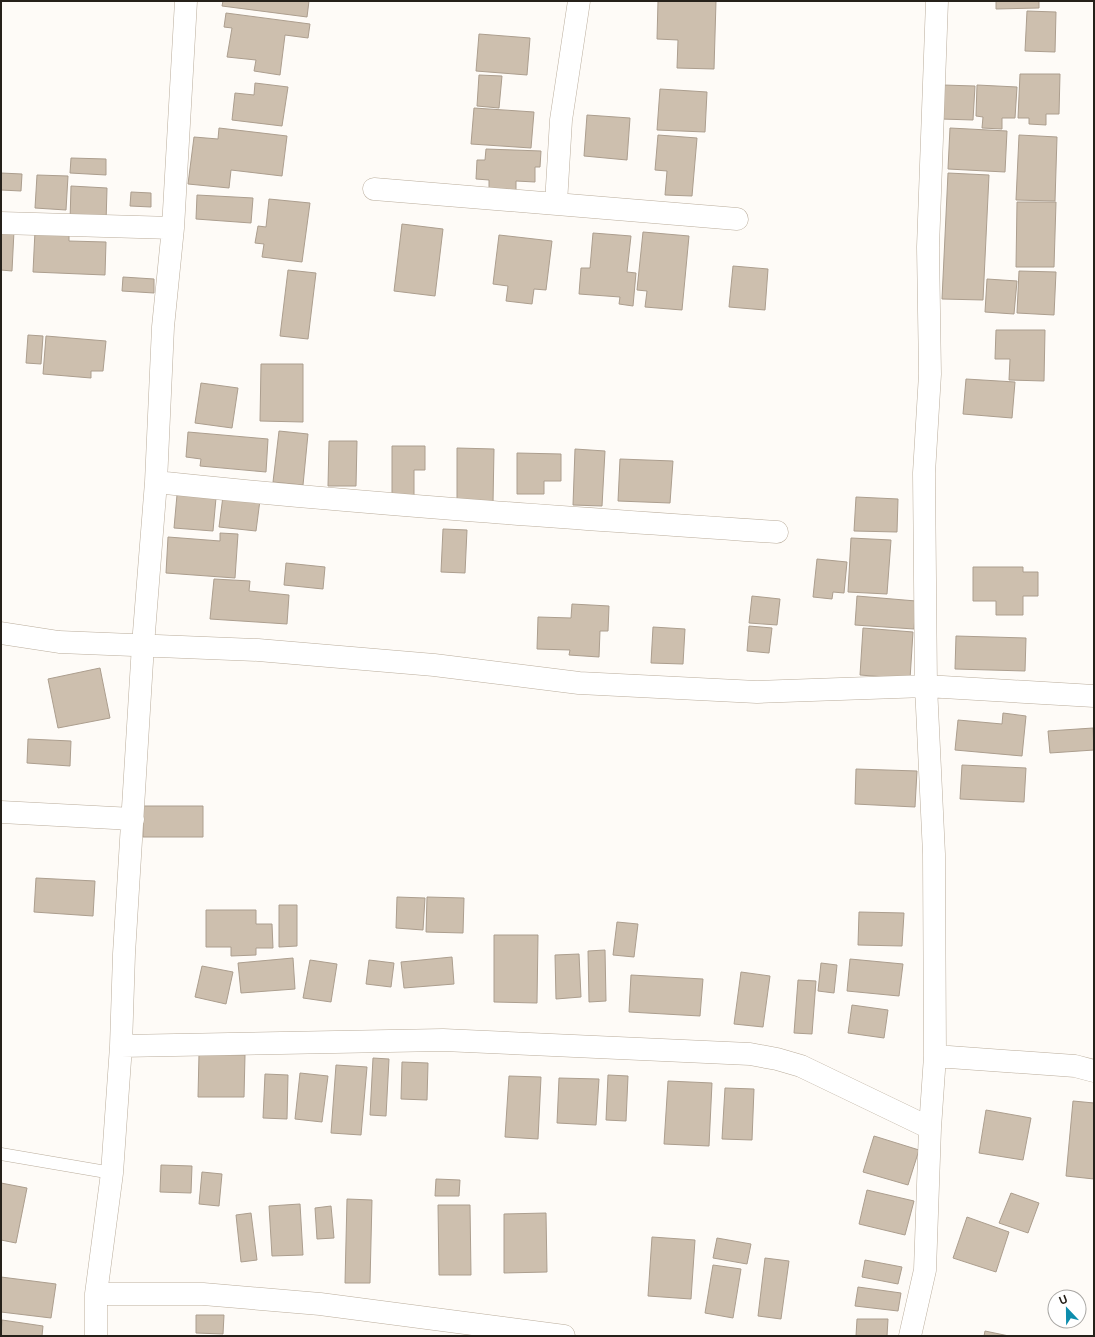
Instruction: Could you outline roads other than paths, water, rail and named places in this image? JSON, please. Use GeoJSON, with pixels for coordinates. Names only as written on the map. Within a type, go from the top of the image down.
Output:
{"type":"FeatureCollection","features":[{"type":"Feature","properties":{"kind":"street"},"geometry":{"type":"LineString","coordinates":[[96,1336],[96,1294],[112,1173],[121,1046],[124,954],[143,645],[156,482],[162,327],[173,228],[186,1]]}},
{"type":"Feature","properties":{"kind":"street"},"geometry":{"type":"LineString","coordinates":[[556,203],[561,120],[579,1]]}},
{"type":"Feature","properties":{"kind":"street"},"geometry":{"type":"LineString","coordinates":[[910,1336],[925,1270],[930,1128],[935,1056],[934,854],[926,686],[924,474],[930,374],[928,247],[937,1]]}},
{"type":"Feature","properties":{"kind":"street"},"geometry":{"type":"LineString","coordinates":[[374,189],[737,219]]}},
{"type":"Feature","properties":{"kind":"street"},"geometry":{"type":"LineString","coordinates":[[1,223],[173,228]]}},
{"type":"Feature","properties":{"kind":"street"},"geometry":{"type":"LineString","coordinates":[[156,482],[311,498],[545,517],[777,532]]}},
{"type":"Feature","properties":{"kind":"street"},"geometry":{"type":"LineString","coordinates":[[1,633],[59,642],[258,650],[388,661],[579,683],[757,692],[926,686],[1094,696]]}},
{"type":"Feature","properties":{"kind":"street"},"geometry":{"type":"LineString","coordinates":[[1,812],[133,819]]}},
{"type":"Feature","properties":{"kind":"street"},"geometry":{"type":"LineString","coordinates":[[121,1046],[444,1040],[750,1054],[777,1059],[801,1066],[930,1128]]}},
{"type":"Feature","properties":{"kind":"street"},"geometry":{"type":"LineString","coordinates":[[935,1056],[1075,1066],[1094,1071]]}},
{"type":"Feature","properties":{"kind":"street"},"geometry":{"type":"LineString","coordinates":[[96,1294],[203,1294],[320,1304],[564,1336]]}},
{"type":"Feature","properties":{"kind":"lane"},"geometry":{"type":"LineString","coordinates":[[1,1154],[112,1173]]}}]}
